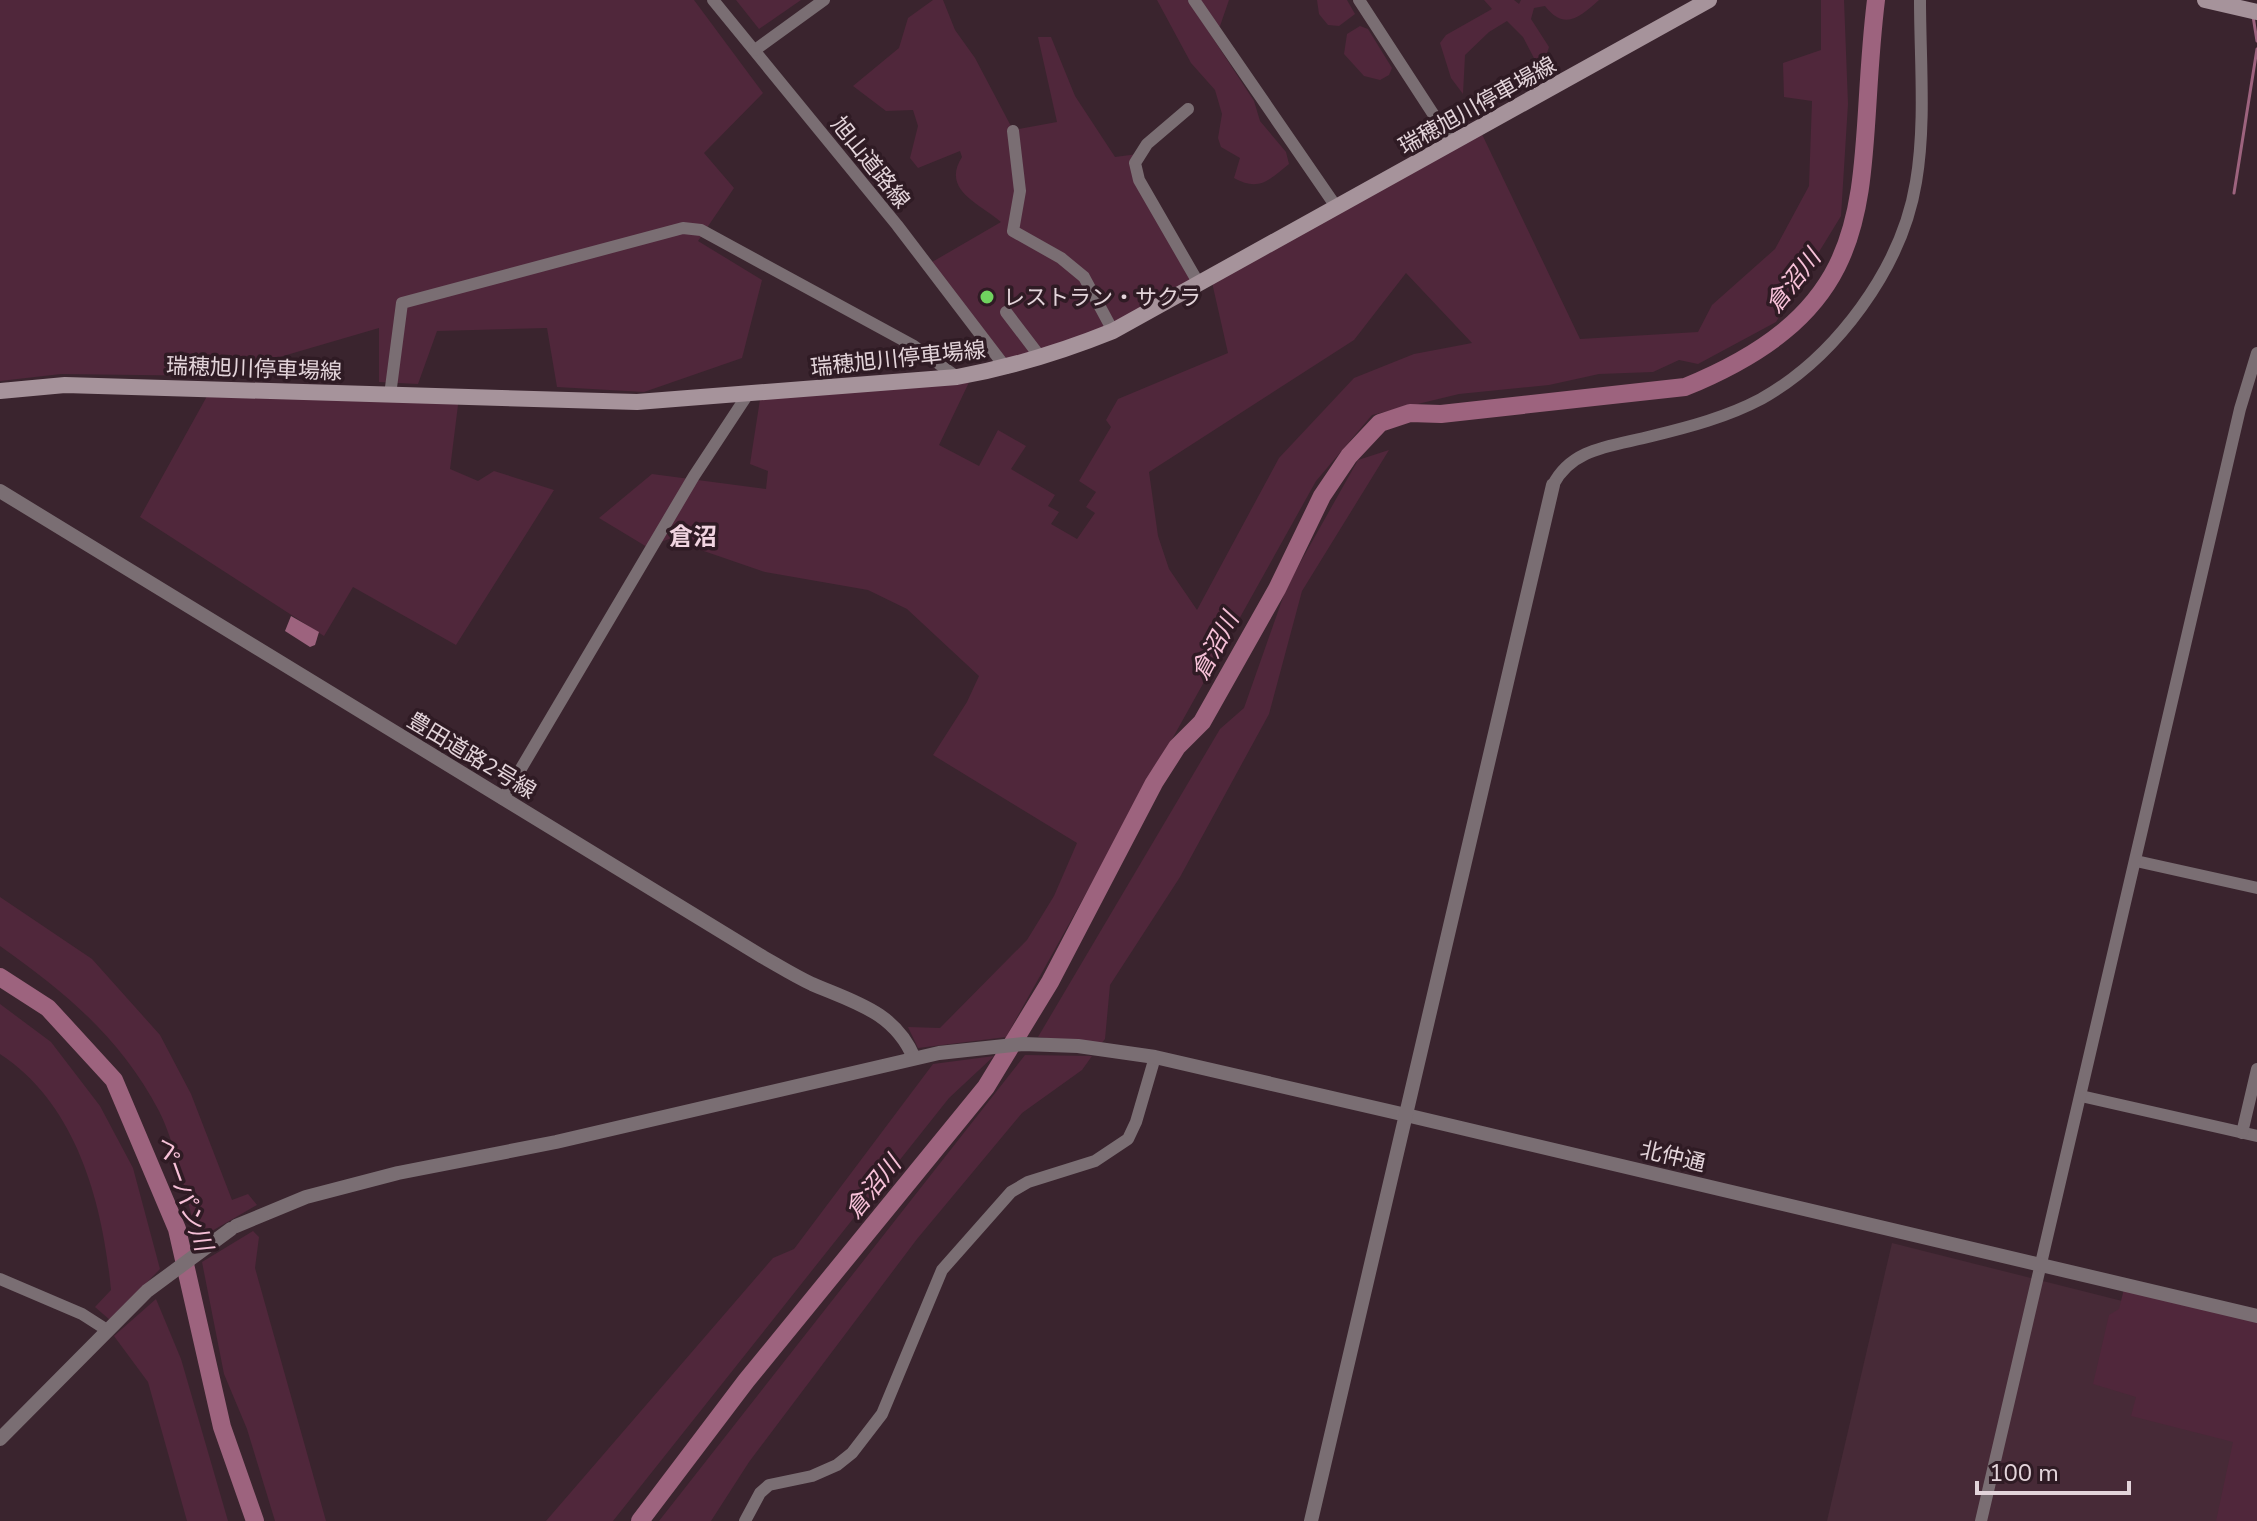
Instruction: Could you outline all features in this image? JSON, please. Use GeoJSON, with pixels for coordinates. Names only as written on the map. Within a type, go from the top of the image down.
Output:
{"type":"FeatureCollection","features":[{"type":"Feature","properties":{"kind":"main road","name":"瑞穂旭川停車場線"},"geometry":{"type":"LineString","coordinates":[[0,391],[65,385],[637,402],[957,377],[1006,368],[1113,331],[1709,0]]}},
{"type":"Feature","properties":{"kind":"main road"},"geometry":{"type":"LineString","coordinates":[[2205,0],[2251,11]]}},
{"type":"Feature","properties":{"kind":"street","name":"旭山道路線"},"geometry":{"type":"LineString","coordinates":[[713,0],[897,225],[1006,368]]}},
{"type":"Feature","properties":{"kind":"street"},"geometry":{"type":"LineString","coordinates":[[755,50],[824,0]]}},
{"type":"Feature","properties":{"kind":"street"},"geometry":{"type":"LineString","coordinates":[[1194,0],[1337,208]]}},
{"type":"Feature","properties":{"kind":"street"},"geometry":{"type":"LineString","coordinates":[[1359,0],[1452,143]]}},
{"type":"Feature","properties":{"kind":"street"},"geometry":{"type":"LineString","coordinates":[[1311,1521],[1553,485],[1560,471],[1584,453],[1694,425],[1760,399],[1788,382],[1818,357],[1862,303],[1897,243],[1916,185],[1920,144],[1920,0]]}},
{"type":"Feature","properties":{"kind":"street"},"geometry":{"type":"LineString","coordinates":[[1188,109],[1147,144],[1135,163],[1139,180],[1199,284]]}},
{"type":"Feature","properties":{"kind":"street"},"geometry":{"type":"LineString","coordinates":[[1013,131],[1020,191],[1013,231],[1061,258],[1084,277],[1113,331]]}},
{"type":"Feature","properties":{"kind":"street"},"geometry":{"type":"LineString","coordinates":[[390,395],[402,303],[683,228],[701,230],[914,346],[957,377]]}},
{"type":"Feature","properties":{"kind":"street"},"geometry":{"type":"LineString","coordinates":[[1006,312],[1041,358]]}},
{"type":"Feature","properties":{"kind":"street"},"geometry":{"type":"LineString","coordinates":[[1981,1521],[2240,409],[2257,353]]}},
{"type":"Feature","properties":{"kind":"street"},"geometry":{"type":"LineString","coordinates":[[503,799],[694,476],[748,394]]}},
{"type":"Feature","properties":{"kind":"street","name":"豊田道路2号線"},"geometry":{"type":"LineString","coordinates":[[0,491],[763,957],[810,983],[879,1013],[898,1031],[914,1058]]}},
{"type":"Feature","properties":{"kind":"street"},"geometry":{"type":"LineString","coordinates":[[2136,861],[2257,888]]}},
{"type":"Feature","properties":{"kind":"street","name":"北仲通"},"geometry":{"type":"LineString","coordinates":[[0,1439],[147,1291],[233,1228],[306,1197],[398,1173],[570,1139],[914,1058],[1023,1044],[1078,1046],[1155,1057],[2257,1316]]}},
{"type":"Feature","properties":{"kind":"street"},"geometry":{"type":"LineString","coordinates":[[745,1521],[760,1493],[769,1485],[824,1471],[852,1453],[882,1414],[942,1270],[1011,1192],[1028,1182],[1095,1161],[1128,1139],[1155,1057]]}},
{"type":"Feature","properties":{"kind":"street"},"geometry":{"type":"LineString","coordinates":[[2242,1133],[2257,1069]]}},
{"type":"Feature","properties":{"kind":"street"},"geometry":{"type":"LineString","coordinates":[[2081,1096],[2257,1136]]}},
{"type":"Feature","properties":{"kind":"street"},"geometry":{"type":"LineString","coordinates":[[0,1279],[82,1314],[107,1330]]}},
{"type":"Feature","properties":{"kind":"shaded area"},"geometry":{"type":"Polygon","coordinates":[[[0,0],[694,0],[763,93],[704,153],[734,188],[698,241],[762,280],[742,358],[644,392],[557,387],[547,328],[437,331],[418,384],[379,382],[379,328],[215,376],[61,374],[0,381],[0,0]]]}},
{"type":"Feature","properties":{"kind":"shaded area"},"geometry":{"type":"Polygon","coordinates":[[[736,0],[801,0],[759,29],[736,0]]]}},
{"type":"Feature","properties":{"kind":"shaded area"},"geometry":{"type":"Polygon","coordinates":[[[933,0],[943,0],[955,30],[975,58],[1013,130],[1057,122],[1038,37],[1051,37],[1075,96],[1115,157],[1138,154],[1135,163],[1199,284],[1113,331],[1006,368],[927,265],[1001,222],[973,202],[959,187],[956,178],[962,157],[960,151],[918,168],[910,158],[918,126],[913,110],[886,111],[853,86],[899,48],[908,18],[933,0]]]}},
{"type":"Feature","properties":{"kind":"shaded area"},"geometry":{"type":"Polygon","coordinates":[[[1157,0],[1188,0],[1254,101],[1260,121],[1286,152],[1289,164],[1269,179],[1250,184],[1234,178],[1240,158],[1221,147],[1218,138],[1222,114],[1215,90],[1191,63],[1157,0]]]}},
{"type":"Feature","properties":{"kind":"shaded area"},"geometry":{"type":"Polygon","coordinates":[[[1199,0],[1229,0],[1220,26],[1215,27],[1199,0]]]}},
{"type":"Feature","properties":{"kind":"shaded area"},"geometry":{"type":"Polygon","coordinates":[[[1317,0],[1347,0],[1355,14],[1339,26],[1328,25],[1319,14],[1317,0]]]}},
{"type":"Feature","properties":{"kind":"shaded area"},"geometry":{"type":"Polygon","coordinates":[[[1484,0],[1514,0],[1519,4],[1521,0],[1599,0],[1579,16],[1566,20],[1552,14],[1545,6],[1534,8],[1531,19],[1549,47],[1545,59],[1535,60],[1523,37],[1507,21],[1489,32],[1465,55],[1463,94],[1451,78],[1440,43],[1446,35],[1492,9],[1484,0]]]}},
{"type":"Feature","properties":{"kind":"shaded area"},"geometry":{"type":"Polygon","coordinates":[[[1821,0],[1844,0],[1848,104],[1841,216],[1776,322],[1698,364],[1679,360],[1653,372],[1599,374],[1549,385],[1459,394],[1372,415],[1316,481],[1006,1037],[918,1048],[908,1027],[940,1028],[1027,940],[1054,896],[1077,843],[933,755],[967,702],[979,676],[907,609],[868,590],[765,572],[669,539],[647,547],[599,518],[652,474],[766,489],[768,471],[750,464],[761,393],[973,374],[939,445],[979,466],[998,430],[1026,446],[1011,469],[1055,495],[1048,506],[1059,512],[1051,524],[1077,539],[1095,513],[1086,507],[1096,492],[1079,481],[1111,427],[1106,420],[1118,399],[1228,353],[1211,278],[1479,128],[1580,339],[1698,332],[1712,305],[1775,249],[1809,186],[1812,101],[1784,97],[1783,63],[1821,50],[1821,0]],[[1406,273],[1354,340],[1149,472],[1158,536],[1169,569],[1197,610],[1279,458],[1354,378],[1414,354],[1472,343],[1406,273]]]}},
{"type":"Feature","properties":{"kind":"shaded area"},"geometry":{"type":"Polygon","coordinates":[[[1360,26],[1368,29],[1392,68],[1389,75],[1380,80],[1364,76],[1344,54],[1347,34],[1360,26]]]}},
{"type":"Feature","properties":{"kind":"shaded area"},"geometry":{"type":"Polygon","coordinates":[[[211,389],[459,397],[450,469],[478,481],[494,471],[554,490],[456,645],[353,587],[324,636],[140,517],[211,389]]]}},
{"type":"Feature","properties":{"kind":"shaded area"},"geometry":{"type":"Polygon","coordinates":[[[1389,450],[1302,591],[1269,714],[1180,877],[1110,985],[1105,1039],[1100,1045],[1038,1037],[1220,729],[1244,708],[1287,586],[1358,460],[1389,450]]]}},
{"type":"Feature","properties":{"kind":"shaded area"},"geometry":{"type":"Polygon","coordinates":[[[291,616],[319,632],[315,645],[310,647],[285,631],[291,616]]]}},
{"type":"Feature","properties":{"kind":"shaded area"},"geometry":{"type":"Polygon","coordinates":[[[0,897],[92,959],[160,1035],[191,1094],[232,1200],[248,1194],[257,1205],[198,1239],[165,1124],[144,1085],[90,1018],[0,946],[0,897]]]}},
{"type":"Feature","properties":{"kind":"shaded area"},"geometry":{"type":"Polygon","coordinates":[[[0,1004],[51,1042],[100,1106],[133,1168],[160,1269],[110,1320],[95,1307],[111,1290],[93,1191],[67,1128],[49,1100],[27,1075],[0,1054],[0,1004]]]}},
{"type":"Feature","properties":{"kind":"shaded area"},"geometry":{"type":"Polygon","coordinates":[[[1025,1055],[1092,1056],[1082,1070],[1022,1113],[917,1239],[749,1462],[711,1521],[659,1521],[1025,1055]]]}},
{"type":"Feature","properties":{"kind":"shaded area"},"geometry":{"type":"Polygon","coordinates":[[[994,1056],[949,1098],[613,1521],[546,1521],[773,1258],[794,1249],[933,1064],[994,1056]]]}},
{"type":"Feature","properties":{"kind":"shaded area"},"geometry":{"type":"Polygon","coordinates":[[[253,1231],[259,1237],[255,1268],[326,1521],[275,1521],[247,1429],[224,1374],[202,1262],[253,1231]]]}},
{"type":"Feature","properties":{"kind":"shaded area"},"geometry":{"type":"Polygon","coordinates":[[[1892,1243],[2257,1335],[2257,1521],[1827,1521],[1892,1243]]]}},
{"type":"Feature","properties":{"kind":"shaded area"},"geometry":{"type":"Polygon","coordinates":[[[2125,1285],[2257,1316],[2257,1521],[2216,1521],[2233,1442],[2131,1416],[2136,1397],[2093,1384],[2109,1315],[2119,1309],[2125,1285]]]}},
{"type":"Feature","properties":{"kind":"shaded area"},"geometry":{"type":"Polygon","coordinates":[[[156,1299],[181,1359],[228,1521],[187,1521],[148,1382],[114,1336],[156,1299]]]}},
{"type":"Feature","properties":{"kind":"waterway","name":"倉沼川"},"geometry":{"type":"LineString","coordinates":[[640,1521],[746,1381],[986,1087],[1050,982],[1154,783],[1177,747],[1202,722],[1277,589],[1322,496],[1349,456],[1380,423],[1410,413],[1441,414],[1685,387],[1753,353],[1800,317],[1832,276],[1851,231],[1861,182],[1876,0]]}},
{"type":"Feature","properties":{"kind":"waterway"},"geometry":{"type":"LineString","coordinates":[[2253,16],[2257,41]]}},
{"type":"Feature","properties":{"kind":"waterway"},"geometry":{"type":"LineString","coordinates":[[2234,193],[2257,49]]}},
{"type":"Feature","properties":{"kind":"waterway","name":"ペーパン川"},"geometry":{"type":"LineString","coordinates":[[0,977],[48,1008],[114,1080],[177,1229],[222,1427],[255,1521]]}},
{"type":"Feature","properties":{"kind":"place","name":"レストラン・サクラ"},"geometry":{"type":"Point","coordinates":[987,297]}},
{"type":"Feature","properties":{"kind":"district","name":"倉沼"},"geometry":{"type":"Point","coordinates":[693,537]}}]}
